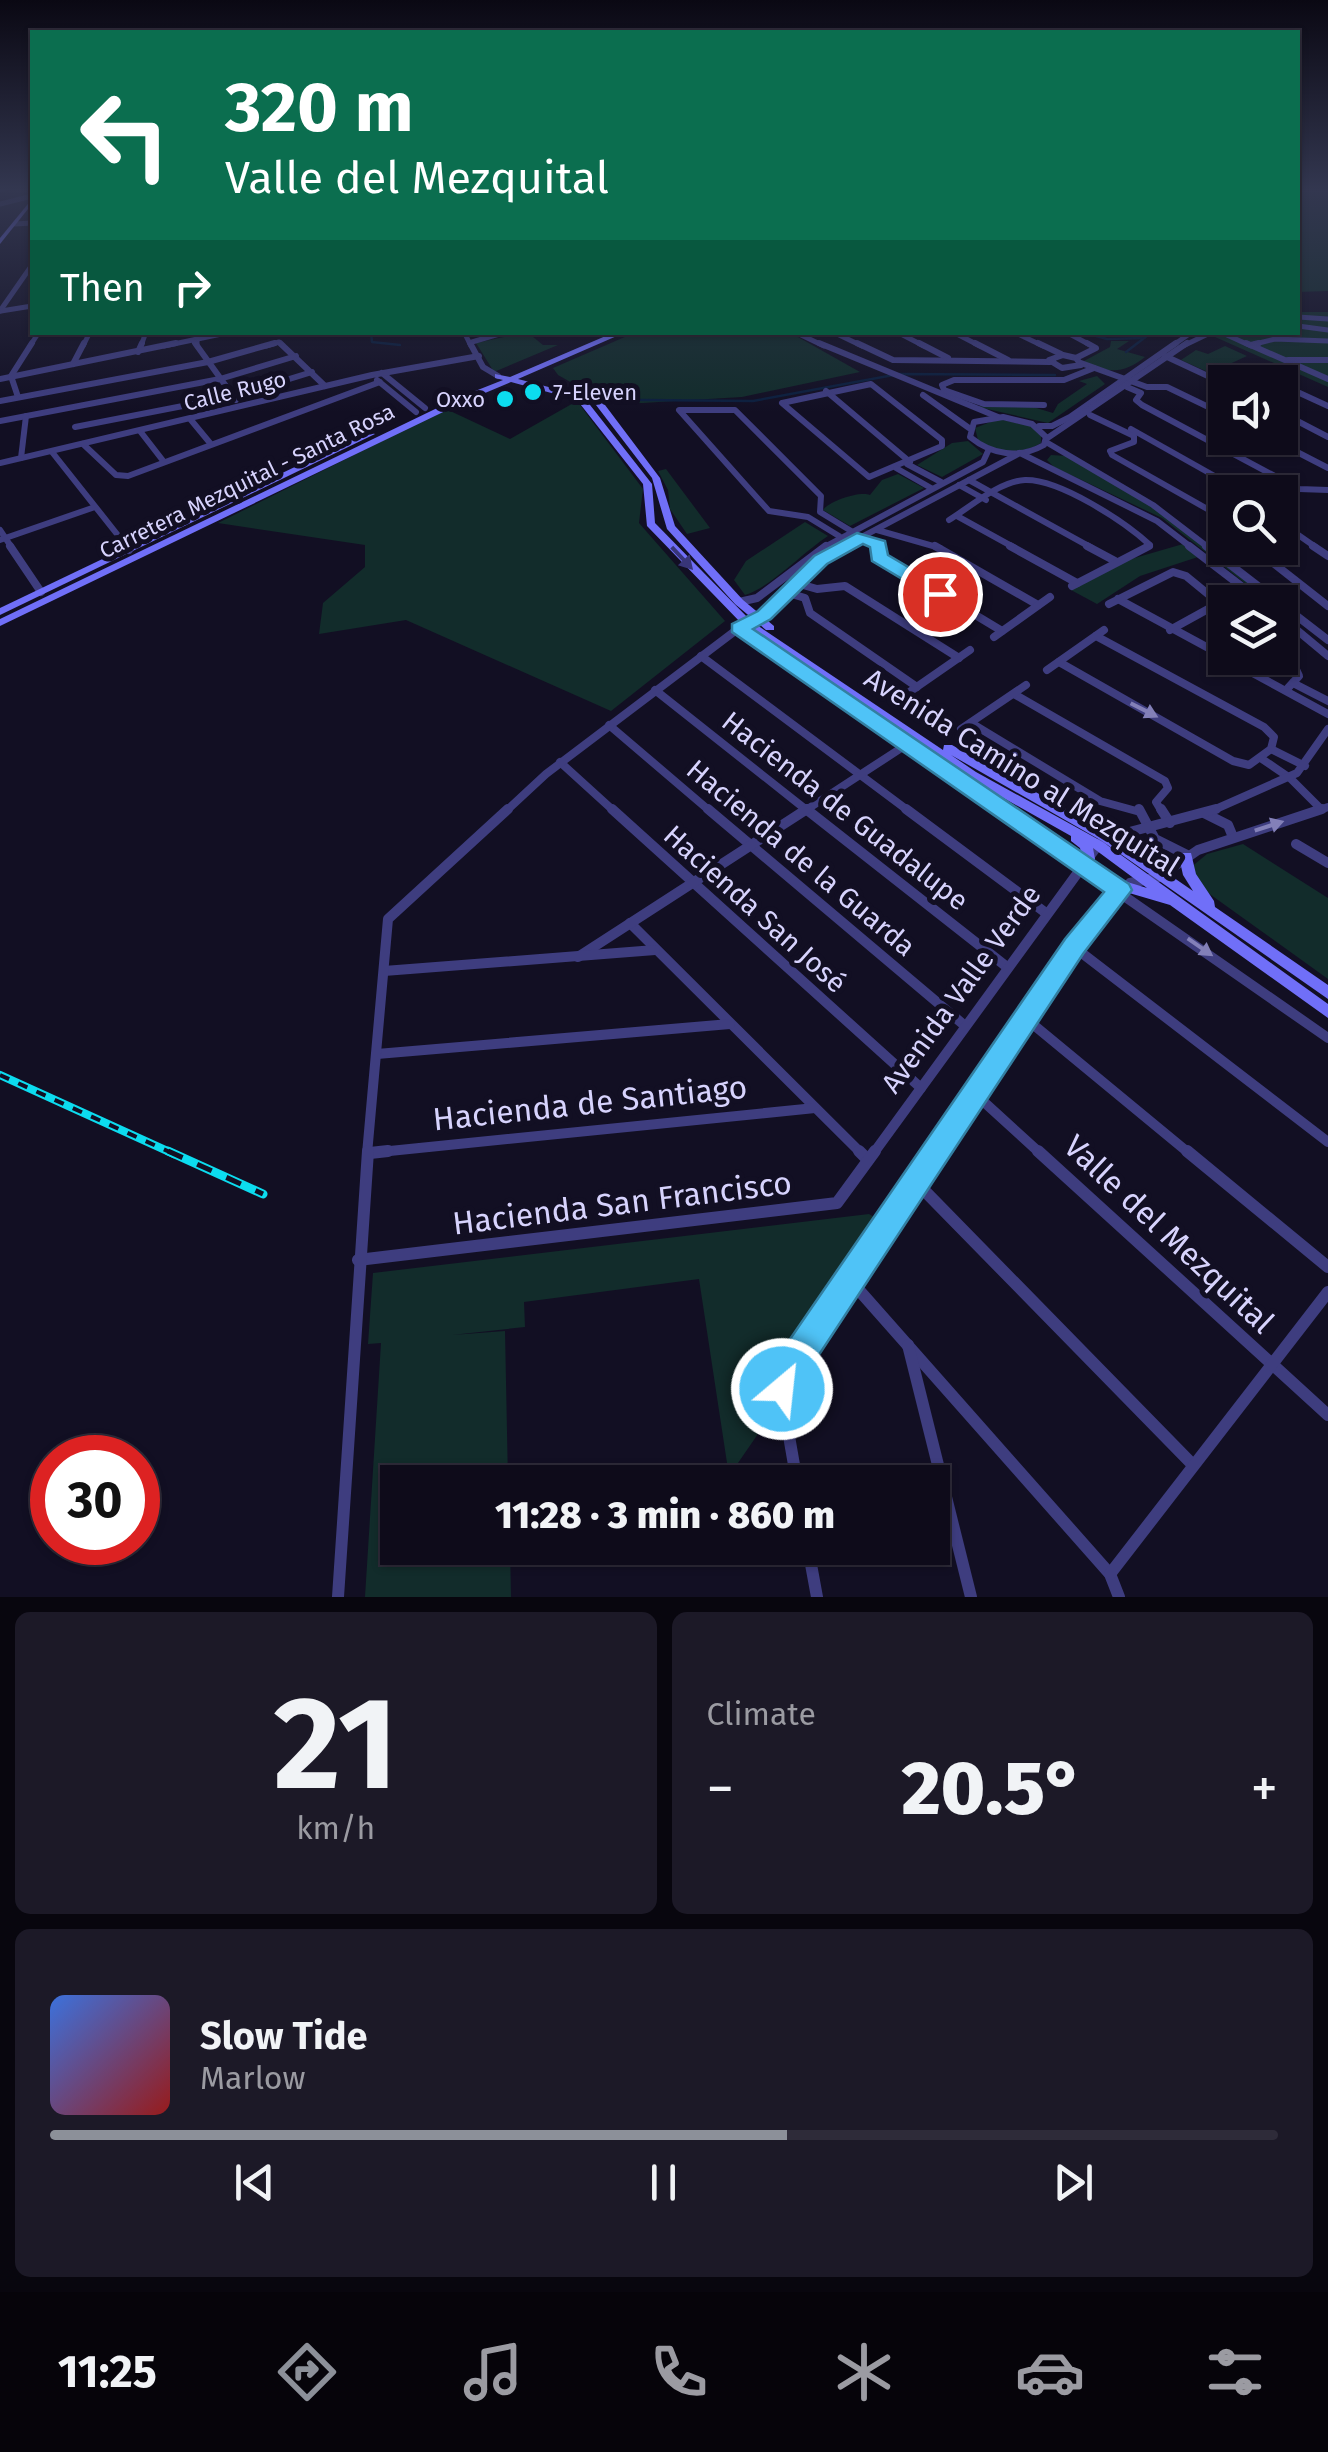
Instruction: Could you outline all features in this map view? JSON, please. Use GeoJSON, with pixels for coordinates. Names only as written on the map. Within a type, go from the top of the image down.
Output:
{"type":"FeatureCollection","features":[{"type":"Feature","properties":{"kind":"main road","name":"Carretera Mezquital - Santa Rosa"},"geometry":{"type":"LineString","coordinates":[[0,612],[420,410],[595,335]]}},
{"type":"Feature","properties":{"kind":"main road","name":"Carretera Mezquital - Santa Rosa"},"geometry":{"type":"LineString","coordinates":[[0,623],[503,376],[546,365],[616,335]]}},
{"type":"Feature","properties":{"kind":"main road"},"geometry":{"type":"LineString","coordinates":[[546,365],[547,372],[561,382]]}},
{"type":"Feature","properties":{"kind":"main road","name":"Avenida Camino al Mezquital"},"geometry":{"type":"LineString","coordinates":[[520,374],[561,382],[600,402],[656,478],[670,527],[739,602],[748,624],[1103,842],[1328,993]]}},
{"type":"Feature","properties":{"kind":"main road","name":"Avenida Camino al Mezquital"},"geometry":{"type":"LineString","coordinates":[[503,376],[564,390],[580,398],[647,484],[650,524],[748,624],[972,775],[1103,842]]}},
{"type":"Feature","properties":{"kind":"main road"},"geometry":{"type":"LineString","coordinates":[[972,775],[1007,802],[1080,840],[1086,862]]}},
{"type":"Feature","properties":{"kind":"main road"},"geometry":{"type":"LineString","coordinates":[[1187,856],[1190,875],[1207,914]]}},
{"type":"Feature","properties":{"kind":"main road"},"geometry":{"type":"LineString","coordinates":[[1122,888],[1207,914]]}},
{"type":"Feature","properties":{"kind":"main road","name":"Avenida Camino al Mezquital"},"geometry":{"type":"LineString","coordinates":[[1207,914],[1328,1012]]}},
{"type":"Feature","properties":{"kind":"street"},"geometry":{"type":"LineString","coordinates":[[0,311],[30,268]]}},
{"type":"Feature","properties":{"kind":"street"},"geometry":{"type":"LineString","coordinates":[[0,311],[30,306]]}},
{"type":"Feature","properties":{"kind":"street"},"geometry":{"type":"LineString","coordinates":[[1300,322],[1328,325]]}},
{"type":"Feature","properties":{"kind":"street"},"geometry":{"type":"LineString","coordinates":[[18,398],[11,376],[36,335]]}},
{"type":"Feature","properties":{"kind":"street"},"geometry":{"type":"LineString","coordinates":[[73,364],[88,335]]}},
{"type":"Feature","properties":{"kind":"street"},"geometry":{"type":"LineString","coordinates":[[138,352],[145,335]]}},
{"type":"Feature","properties":{"kind":"street"},"geometry":{"type":"LineString","coordinates":[[194,342],[197,335]]}},
{"type":"Feature","properties":{"kind":"street"},"geometry":{"type":"LineString","coordinates":[[0,379],[220,335]]}},
{"type":"Feature","properties":{"kind":"street"},"geometry":{"type":"LineString","coordinates":[[466,335],[483,367],[503,376]]}},
{"type":"Feature","properties":{"kind":"street"},"geometry":{"type":"LineString","coordinates":[[472,342],[496,335]]}},
{"type":"Feature","properties":{"kind":"street"},"geometry":{"type":"LineString","coordinates":[[802,335],[926,396],[969,428],[972,438],[989,449],[1019,454],[1158,521],[1240,585]]}},
{"type":"Feature","properties":{"kind":"street"},"geometry":{"type":"LineString","coordinates":[[840,335],[894,360],[1077,363],[1095,346],[1072,335]]}},
{"type":"Feature","properties":{"kind":"street"},"geometry":{"type":"LineString","coordinates":[[903,335],[952,360]]}},
{"type":"Feature","properties":{"kind":"street"},"geometry":{"type":"LineString","coordinates":[[958,335],[1010,361]]}},
{"type":"Feature","properties":{"kind":"street"},"geometry":{"type":"LineString","coordinates":[[1021,335],[1131,385],[1141,393],[1136,400],[1307,492],[1328,490]]}},
{"type":"Feature","properties":{"kind":"street"},"geometry":{"type":"LineString","coordinates":[[830,349],[843,362],[870,374],[886,376],[974,410],[1036,426],[1057,424],[1187,335]]}},
{"type":"Feature","properties":{"kind":"street"},"geometry":{"type":"LineString","coordinates":[[338,1597],[358,1260],[388,919],[560,762],[748,624],[820,560],[1019,454],[1037,450],[1160,363],[1207,335]]}},
{"type":"Feature","properties":{"kind":"street"},"geometry":{"type":"LineString","coordinates":[[1227,335],[1328,379]]}},
{"type":"Feature","properties":{"kind":"street"},"geometry":{"type":"LineString","coordinates":[[1251,345],[1278,335],[1328,341]]}},
{"type":"Feature","properties":{"kind":"street"},"geometry":{"type":"LineString","coordinates":[[194,342],[241,407]]}},
{"type":"Feature","properties":{"kind":"street"},"geometry":{"type":"LineString","coordinates":[[0,401],[208,362],[283,343],[325,386]]}},
{"type":"Feature","properties":{"kind":"street"},"geometry":{"type":"LineString","coordinates":[[1157,354],[1208,376]]}},
{"type":"Feature","properties":{"kind":"street"},"geometry":{"type":"LineString","coordinates":[[1050,362],[1052,356],[1064,355]]}},
{"type":"Feature","properties":{"kind":"street"},"geometry":{"type":"LineString","coordinates":[[0,421],[220,379],[296,356]]}},
{"type":"Feature","properties":{"kind":"street","name":"Calle Rugo"},"geometry":{"type":"LineString","coordinates":[[0,463],[382,372],[479,356]]}},
{"type":"Feature","properties":{"kind":"street"},"geometry":{"type":"LineString","coordinates":[[1286,360],[1328,360]]}},
{"type":"Feature","properties":{"kind":"street"},"geometry":{"type":"LineString","coordinates":[[1160,363],[1188,367]]}},
{"type":"Feature","properties":{"kind":"street"},"geometry":{"type":"LineString","coordinates":[[1044,405],[978,403],[944,390],[942,385],[954,380],[1064,380],[1091,370]]}},
{"type":"Feature","properties":{"kind":"street"},"geometry":{"type":"LineString","coordinates":[[75,428],[234,396],[312,372]]}},
{"type":"Feature","properties":{"kind":"street"},"geometry":{"type":"LineString","coordinates":[[382,372],[420,410]]}},
{"type":"Feature","properties":{"kind":"street"},"geometry":{"type":"LineString","coordinates":[[372,375],[420,410]]}},
{"type":"Feature","properties":{"kind":"street"},"geometry":{"type":"LineString","coordinates":[[83,444],[123,477],[380,382]]}},
{"type":"Feature","properties":{"kind":"street"},"geometry":{"type":"LineString","coordinates":[[871,384],[942,440],[940,448],[869,476],[858,472],[782,403],[871,384]]}},
{"type":"Feature","properties":{"kind":"street"},"geometry":{"type":"LineString","coordinates":[[1131,385],[1167,387],[1208,407]]}},
{"type":"Feature","properties":{"kind":"street"},"geometry":{"type":"LineString","coordinates":[[826,391],[908,462],[941,482],[986,500]]}},
{"type":"Feature","properties":{"kind":"street"},"geometry":{"type":"LineString","coordinates":[[1298,392],[1328,406]]}},
{"type":"Feature","properties":{"kind":"street"},"geometry":{"type":"LineString","coordinates":[[402,400],[411,397]]}},
{"type":"Feature","properties":{"kind":"street"},"geometry":{"type":"LineString","coordinates":[[74,446],[75,407]]}},
{"type":"Feature","properties":{"kind":"street"},"geometry":{"type":"LineString","coordinates":[[1084,407],[1133,438]]}},
{"type":"Feature","properties":{"kind":"street"},"geometry":{"type":"LineString","coordinates":[[838,536],[808,517],[774,514],[678,412],[684,408],[732,408],[821,496],[820,512],[879,545],[879,557],[998,634],[1050,598]]}},
{"type":"Feature","properties":{"kind":"street"},"geometry":{"type":"LineString","coordinates":[[950,413],[966,416],[974,410]]}},
{"type":"Feature","properties":{"kind":"street"},"geometry":{"type":"LineString","coordinates":[[1092,413],[1150,438],[1214,475]]}},
{"type":"Feature","properties":{"kind":"street"},"geometry":{"type":"LineString","coordinates":[[21,458],[26,416]]}},
{"type":"Feature","properties":{"kind":"street"},"geometry":{"type":"LineString","coordinates":[[969,428],[980,419],[998,416]]}},
{"type":"Feature","properties":{"kind":"street"},"geometry":{"type":"LineString","coordinates":[[191,420],[210,443]]}},
{"type":"Feature","properties":{"kind":"street"},"geometry":{"type":"LineString","coordinates":[[1298,421],[1328,437]]}},
{"type":"Feature","properties":{"kind":"street"},"geometry":{"type":"LineString","coordinates":[[1036,426],[1046,441],[1176,521],[1328,640]]}},
{"type":"Feature","properties":{"kind":"street"},"geometry":{"type":"LineString","coordinates":[[140,431],[164,462]]}},
{"type":"Feature","properties":{"kind":"street"},"geometry":{"type":"LineString","coordinates":[[1150,438],[1133,438],[1110,452],[1208,510]]}},
{"type":"Feature","properties":{"kind":"street"},"geometry":{"type":"LineString","coordinates":[[739,602],[772,588],[838,536],[983,462],[989,449]]}},
{"type":"Feature","properties":{"kind":"street"},"geometry":{"type":"LineString","coordinates":[[1042,464],[1045,454],[1061,451]]}},
{"type":"Feature","properties":{"kind":"street"},"geometry":{"type":"LineString","coordinates":[[52,452],[129,550]]}},
{"type":"Feature","properties":{"kind":"street"},"geometry":{"type":"LineString","coordinates":[[1298,452],[1328,468]]}},
{"type":"Feature","properties":{"kind":"street"},"geometry":{"type":"LineString","coordinates":[[896,468],[931,488]]}},
{"type":"Feature","properties":{"kind":"street"},"geometry":{"type":"LineString","coordinates":[[969,480],[1115,561]]}},
{"type":"Feature","properties":{"kind":"street"},"geometry":{"type":"LineString","coordinates":[[1022,480],[1038,483],[1103,513],[1150,545],[1148,550],[1115,561],[1074,584],[953,518],[986,500],[1022,480]]}},
{"type":"Feature","properties":{"kind":"street"},"geometry":{"type":"LineString","coordinates":[[40,592],[2,536],[95,506]]}},
{"type":"Feature","properties":{"kind":"street"},"geometry":{"type":"LineString","coordinates":[[877,530],[894,538],[927,541],[1038,606]]}},
{"type":"Feature","properties":{"kind":"street"},"geometry":{"type":"LineString","coordinates":[[1298,534],[1328,556]]}},
{"type":"Feature","properties":{"kind":"street"},"geometry":{"type":"LineString","coordinates":[[1276,565],[1328,606]]}},
{"type":"Feature","properties":{"kind":"street"},"geometry":{"type":"LineString","coordinates":[[1208,594],[1186,576],[1173,572],[1113,601],[1208,649]]}},
{"type":"Feature","properties":{"kind":"street"},"geometry":{"type":"LineString","coordinates":[[796,583],[817,590],[845,586],[959,658]]}},
{"type":"Feature","properties":{"kind":"street"},"geometry":{"type":"LineString","coordinates":[[772,588],[805,598],[810,612],[913,690],[970,650]]}},
{"type":"Feature","properties":{"kind":"street"},"geometry":{"type":"LineString","coordinates":[[1170,630],[1208,612]]}},
{"type":"Feature","properties":{"kind":"street"},"geometry":{"type":"LineString","coordinates":[[748,624],[909,743],[1086,862],[1328,1038]]}},
{"type":"Feature","properties":{"kind":"street"},"geometry":{"type":"LineString","coordinates":[[1298,631],[1328,656]]}},
{"type":"Feature","properties":{"kind":"street"},"geometry":{"type":"LineString","coordinates":[[1047,670],[1100,633],[1264,727],[1274,737],[1271,749],[1249,765],[1233,761],[1059,662]]}},
{"type":"Feature","properties":{"kind":"street"},"geometry":{"type":"LineString","coordinates":[[700,656],[1046,914]]}},
{"type":"Feature","properties":{"kind":"street"},"geometry":{"type":"LineString","coordinates":[[1264,675],[1328,701]]}},
{"type":"Feature","properties":{"kind":"street"},"geometry":{"type":"LineString","coordinates":[[1290,686],[1296,675]]}},
{"type":"Feature","properties":{"kind":"street"},"geometry":{"type":"LineString","coordinates":[[1026,685],[966,726],[1100,801],[1138,808],[1167,848],[1187,856]]}},
{"type":"Feature","properties":{"kind":"street"},"geometry":{"type":"LineString","coordinates":[[1290,686],[1328,714]]}},
{"type":"Feature","properties":{"kind":"street","name":"Hacienda de Guadalupe"},"geometry":{"type":"LineString","coordinates":[[655,690],[1007,967]]}},
{"type":"Feature","properties":{"kind":"street"},"geometry":{"type":"LineString","coordinates":[[1014,694],[1165,780],[1168,788],[1156,802],[1170,823]]}},
{"type":"Feature","properties":{"kind":"street","name":"Hacienda de la Guarda"},"geometry":{"type":"LineString","coordinates":[[608,726],[964,1025]]}},
{"type":"Feature","properties":{"kind":"street"},"geometry":{"type":"LineString","coordinates":[[1103,842],[1204,813],[1290,778],[1305,766],[1328,729]]}},
{"type":"Feature","properties":{"kind":"street"},"geometry":{"type":"LineString","coordinates":[[578,957],[909,743]]}},
{"type":"Feature","properties":{"kind":"street"},"geometry":{"type":"LineString","coordinates":[[1271,749],[1305,766]]}},
{"type":"Feature","properties":{"kind":"street"},"geometry":{"type":"LineString","coordinates":[[1262,759],[1324,808]]}},
{"type":"Feature","properties":{"kind":"street","name":"Hacienda San José"},"geometry":{"type":"LineString","coordinates":[[560,762],[921,1088]]}},
{"type":"Feature","properties":{"kind":"street"},"geometry":{"type":"LineString","coordinates":[[794,1465],[782,1396],[784,1381],[914,1180],[1074,947],[1122,888],[1156,878],[1187,856],[1233,837],[1324,808]]}},
{"type":"Feature","properties":{"kind":"street"},"geometry":{"type":"LineString","coordinates":[[1204,813],[1228,824],[1233,837]]}},
{"type":"Feature","properties":{"kind":"street","name":"Avenida Valle Verde"},"geometry":{"type":"LineString","coordinates":[[868,1160],[1046,914],[1103,842]]}},
{"type":"Feature","properties":{"kind":"street"},"geometry":{"type":"LineString","coordinates":[[1296,844],[1327,861]]}},
{"type":"Feature","properties":{"kind":"street"},"geometry":{"type":"LineString","coordinates":[[630,923],[868,1160]]}},
{"type":"Feature","properties":{"kind":"street"},"geometry":{"type":"LineString","coordinates":[[1074,947],[1328,1142]]}},
{"type":"Feature","properties":{"kind":"street"},"geometry":{"type":"LineString","coordinates":[[384,970],[656,950]]}},
{"type":"Feature","properties":{"kind":"street"},"geometry":{"type":"LineString","coordinates":[[1024,1018],[1328,1267]]}},
{"type":"Feature","properties":{"kind":"street"},"geometry":{"type":"LineString","coordinates":[[377,1054],[730,1024]]}},
{"type":"Feature","properties":{"kind":"street","name":"Valle del Mezquital"},"geometry":{"type":"LineString","coordinates":[[973,1092],[1328,1416]]}},
{"type":"Feature","properties":{"kind":"street","name":"Hacienda de Santiago"},"geometry":{"type":"LineString","coordinates":[[370,1153],[816,1108]]}},
{"type":"Feature","properties":{"kind":"street","name":"Hacienda San Francisco"},"geometry":{"type":"LineString","coordinates":[[358,1260],[823,1208],[837,1204],[868,1160]]}},
{"type":"Feature","properties":{"kind":"street"},"geometry":{"type":"LineString","coordinates":[[914,1180],[1192,1464]]}},
{"type":"Feature","properties":{"kind":"street"},"geometry":{"type":"LineString","coordinates":[[850,1280],[1110,1574],[1119,1597]]}},
{"type":"Feature","properties":{"kind":"street"},"geometry":{"type":"LineString","coordinates":[[1110,1574],[1328,1292]]}},
{"type":"Feature","properties":{"kind":"street"},"geometry":{"type":"LineString","coordinates":[[908,1343],[971,1597]]}},
{"type":"Feature","properties":{"kind":"street"},"geometry":{"type":"LineString","coordinates":[[811,1565],[817,1597]]}},
{"type":"Feature","properties":{"kind":"green space"},"geometry":{"type":"Polygon","coordinates":[[[1300,263],[1328,263],[1328,291],[1300,292],[1300,263]]]}},
{"type":"Feature","properties":{"kind":"green space"},"geometry":{"type":"Polygon","coordinates":[[[1300,312],[1328,312],[1328,387],[1298,374],[1298,365],[1278,365],[1211,335],[1300,335],[1300,312]]]}},
{"type":"Feature","properties":{"kind":"green space"},"geometry":{"type":"Polygon","coordinates":[[[531,335],[543,345],[558,345],[494,372],[476,343],[531,335]]]}},
{"type":"Feature","properties":{"kind":"green space"},"geometry":{"type":"Polygon","coordinates":[[[629,335],[794,335],[860,372],[742,397],[642,403],[604,401],[558,375],[553,368],[629,335]]]}},
{"type":"Feature","properties":{"kind":"green space"},"geometry":{"type":"Polygon","coordinates":[[[1111,341],[1129,341],[1117,349],[1145,357],[1116,370],[1084,361],[1110,347],[1111,341]]]}},
{"type":"Feature","properties":{"kind":"green space"},"geometry":{"type":"Polygon","coordinates":[[[1225,346],[1247,356],[1227,365],[1208,365],[1208,372],[1181,360],[1196,350],[1208,354],[1225,346]]]}},
{"type":"Feature","properties":{"kind":"green space"},"geometry":{"type":"Polygon","coordinates":[[[1097,376],[1105,384],[1048,423],[974,406],[1033,407],[1053,413],[1058,404],[1087,384],[1079,381],[1097,376]]]}},
{"type":"Feature","properties":{"kind":"green space"},"geometry":{"type":"Polygon","coordinates":[[[577,401],[643,489],[639,523],[725,621],[611,711],[406,620],[319,634],[323,603],[365,567],[365,545],[218,523],[446,409],[510,439],[577,401]]]}},
{"type":"Feature","properties":{"kind":"green space"},"geometry":{"type":"Polygon","coordinates":[[[998,419],[1031,426],[1041,435],[1041,443],[1009,451],[978,440],[975,428],[998,419]]]}},
{"type":"Feature","properties":{"kind":"green space"},"geometry":{"type":"Polygon","coordinates":[[[968,441],[983,454],[942,477],[917,465],[952,443],[968,441]]]}},
{"type":"Feature","properties":{"kind":"green space"},"geometry":{"type":"Polygon","coordinates":[[[1051,455],[1067,456],[1161,512],[1208,549],[1208,554],[1162,518],[1054,467],[1047,460],[1051,455]]]}},
{"type":"Feature","properties":{"kind":"green space"},"geometry":{"type":"Polygon","coordinates":[[[666,469],[710,528],[687,534],[670,509],[668,490],[658,471],[666,469]]]}},
{"type":"Feature","properties":{"kind":"green space"},"geometry":{"type":"Polygon","coordinates":[[[898,474],[924,488],[850,526],[823,510],[845,498],[870,495],[882,480],[898,474]]]}},
{"type":"Feature","properties":{"kind":"green space"},"geometry":{"type":"Polygon","coordinates":[[[805,522],[828,536],[765,585],[745,595],[734,580],[746,561],[805,522]]]}},
{"type":"Feature","properties":{"kind":"green space"},"geometry":{"type":"Polygon","coordinates":[[[1183,544],[1201,556],[1140,576],[1097,604],[1071,590],[1114,564],[1183,544]]]}},
{"type":"Feature","properties":{"kind":"green space"},"geometry":{"type":"Polygon","coordinates":[[[1222,565],[1228,565],[1253,585],[1247,585],[1222,565]]]}},
{"type":"Feature","properties":{"kind":"green space"},"geometry":{"type":"Polygon","coordinates":[[[1243,844],[1328,898],[1328,979],[1204,890],[1190,868],[1207,854],[1243,844]]]}},
{"type":"Feature","properties":{"kind":"green space"},"geometry":{"type":"Polygon","coordinates":[[[869,1214],[874,1217],[766,1375],[771,1415],[737,1465],[727,1465],[699,1279],[524,1302],[525,1327],[452,1335],[505,1331],[508,1465],[380,1465],[380,1565],[510,1565],[511,1597],[365,1597],[381,1343],[368,1344],[373,1273],[869,1214]]]}},
{"type":"Feature","properties":{"kind":"waterway"},"geometry":{"type":"LineString","coordinates":[[371,335],[372,342],[400,345]]}},
{"type":"Feature","properties":{"kind":"waterway"},"geometry":{"type":"LineString","coordinates":[[1093,335],[1107,339],[1144,338]]}},
{"type":"Feature","properties":{"kind":"waterway"},"geometry":{"type":"LineString","coordinates":[[1126,352],[1148,335]]}},
{"type":"Feature","properties":{"kind":"waterway"},"geometry":{"type":"LineString","coordinates":[[641,400],[753,401],[899,374],[1055,375]]}},
{"type":"Feature","properties":{"kind":"railway"},"geometry":{"type":"LineString","coordinates":[[0,1075],[174,1154]]}},
{"type":"Feature","properties":{"kind":"railway"},"geometry":{"type":"LineString","coordinates":[[168,1151],[263,1194]]}},
{"type":"Feature","properties":{"kind":"place","name":"7-Eleven"},"geometry":{"type":"Point","coordinates":[533,392]}},
{"type":"Feature","properties":{"kind":"place","name":"Oxxo"},"geometry":{"type":"Point","coordinates":[505,399]}},
{"type":"Feature","properties":{"kind":"route"},"geometry":{"type":"LineString","coordinates":[[782,1389],[789,1370],[914,1180],[1074,947],[1120,890],[739,628],[764,615],[820,560],[863,536],[881,547],[879,557],[940,594]]}}]}
